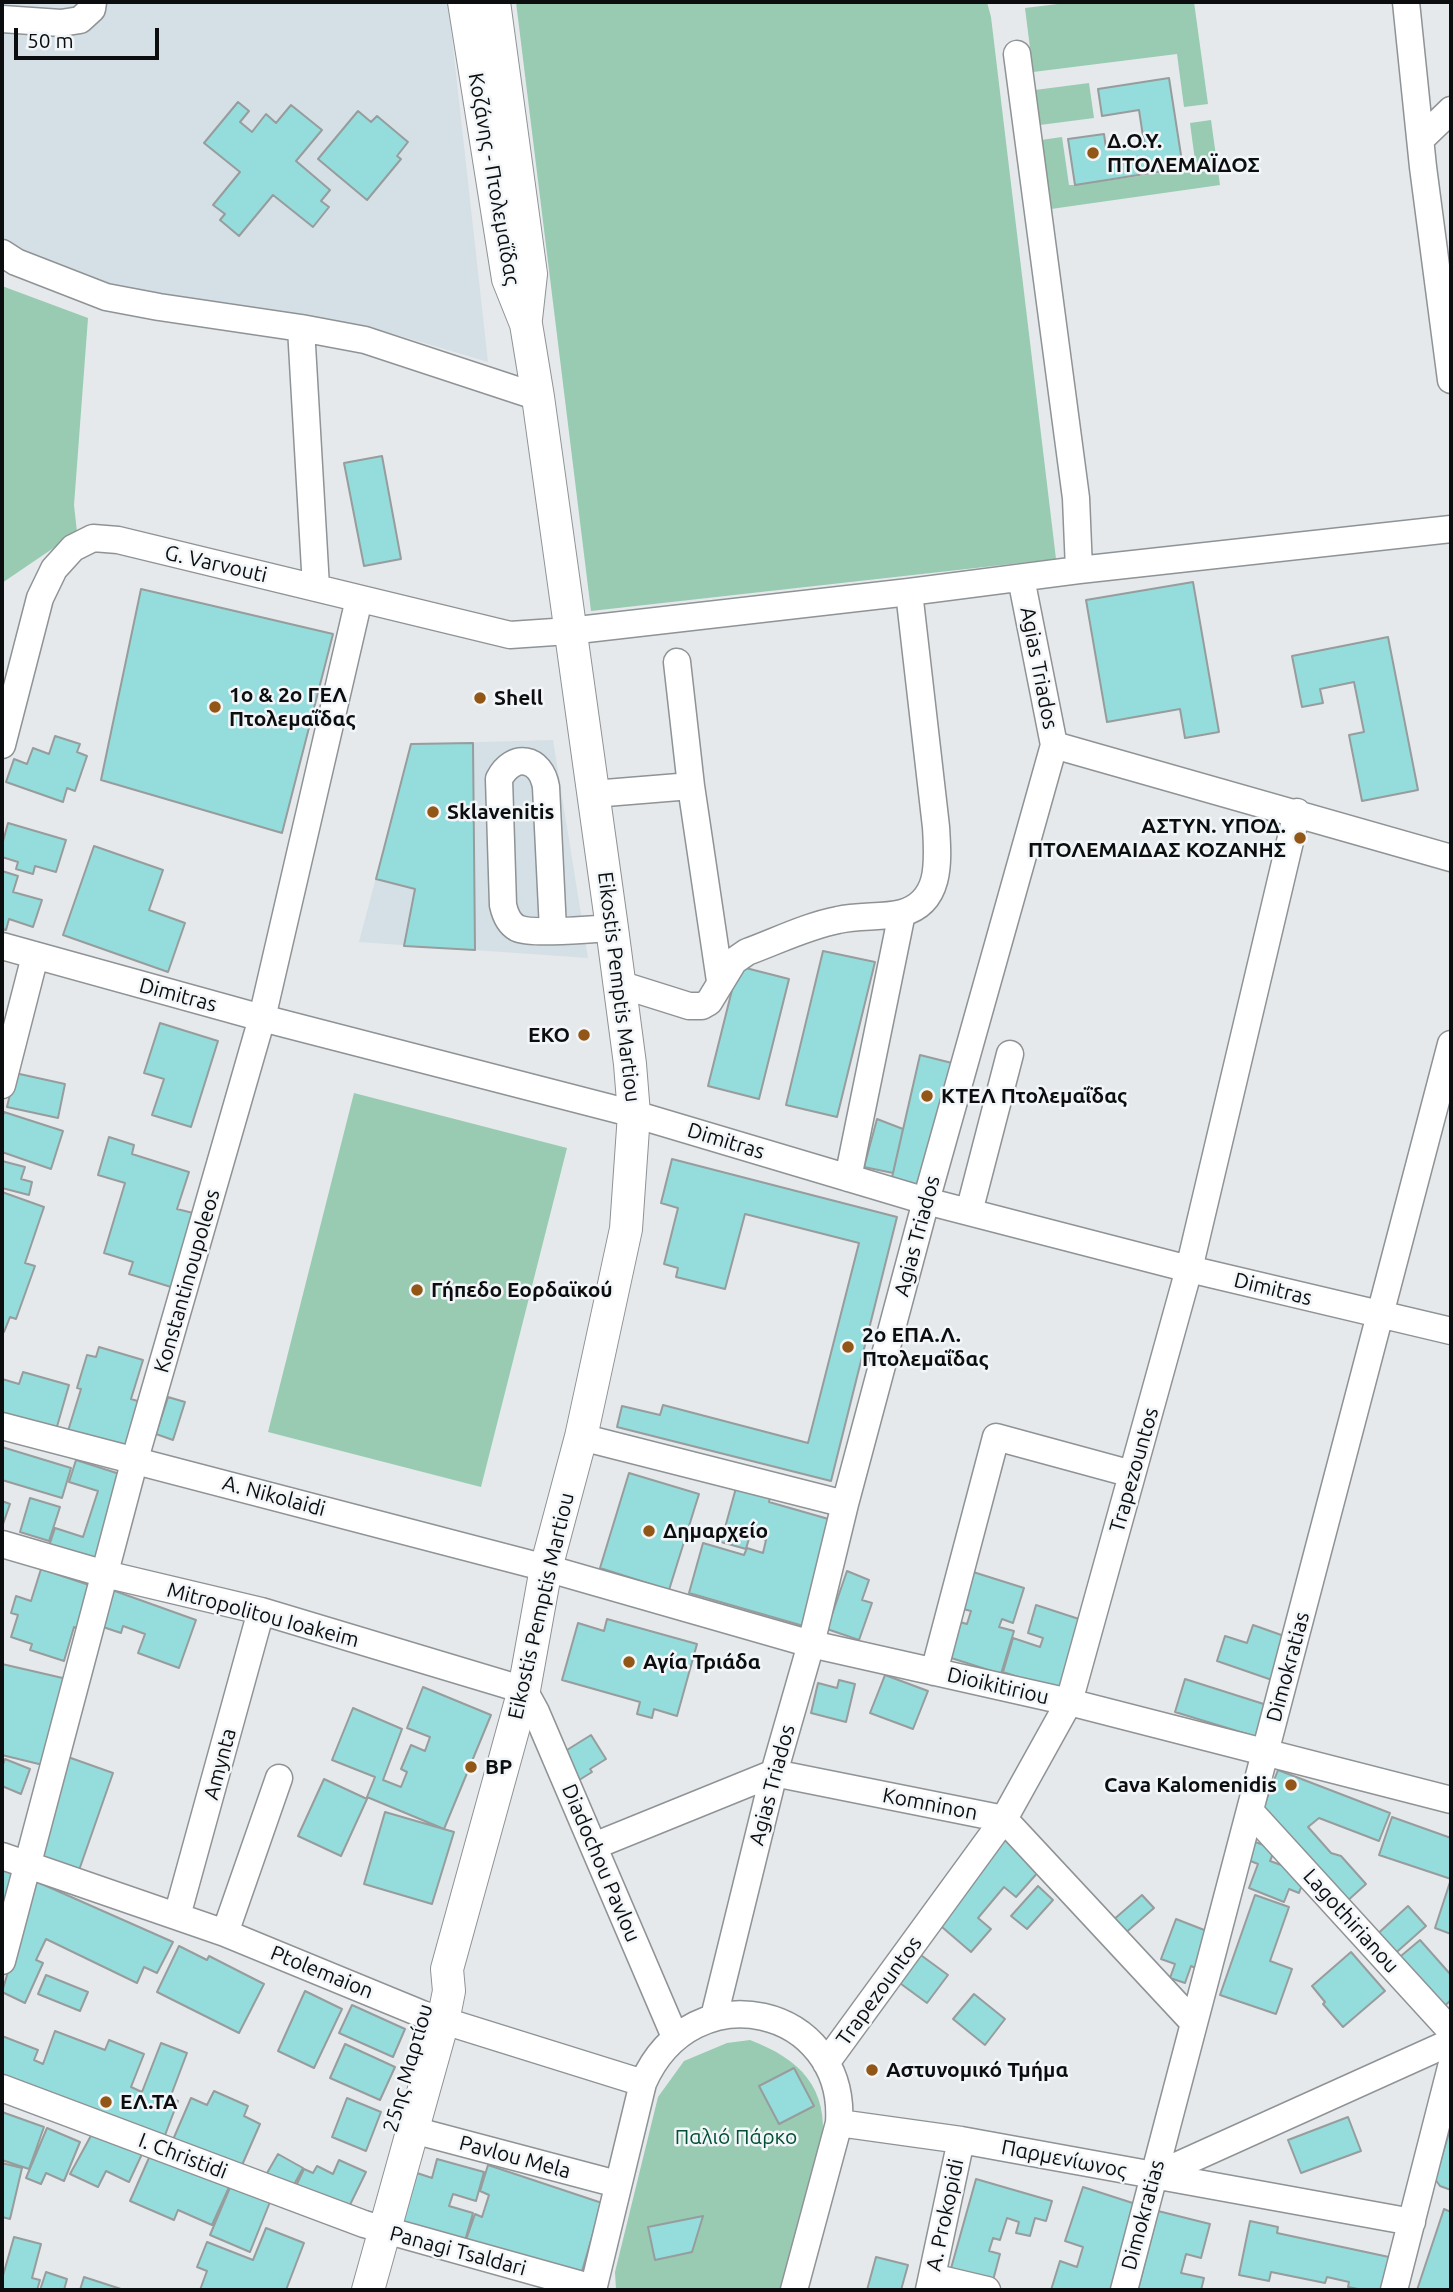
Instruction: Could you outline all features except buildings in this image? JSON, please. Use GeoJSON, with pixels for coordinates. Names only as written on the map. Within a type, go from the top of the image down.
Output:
{"type":"FeatureCollection","features":[{"type":"Feature","properties":{"kind":"main road","name":"Κοζάνης - Πτολεμαΐδας"},"geometry":{"type":"LineString","coordinates":[[464,2],[508,279],[526,324]]}},
{"type":"Feature","properties":{"kind":"main road","name":"Κοζάνης - Πτολεμαΐδας"},"geometry":{"type":"LineString","coordinates":[[494,2],[531,274],[526,324]]}},
{"type":"Feature","properties":{"kind":"main road","name":"Eikostis Pemptis Martiou"},"geometry":{"type":"LineString","coordinates":[[447,1969],[524,1690],[545,1568],[581,1437],[626,1229],[634,1114],[620,984],[526,324]]}},
{"type":"Feature","properties":{"kind":"main road","name":"25ης Μαρτίου"},"geometry":{"type":"LineString","coordinates":[[368,2290],[374,2227],[432,2017],[449,1991],[447,1969]]}},
{"type":"Feature","properties":{"kind":"main road","name":"25ης Μαρτίου"},"geometry":{"type":"LineString","coordinates":[[346,2290],[413,2130],[432,2017]]}},
{"type":"Feature","properties":{"kind":"street"},"geometry":{"type":"LineString","coordinates":[[2,19],[61,23],[80,20],[92,9],[93,2]]}},
{"type":"Feature","properties":{"kind":"street"},"geometry":{"type":"LineString","coordinates":[[1406,2],[1451,380]]}},
{"type":"Feature","properties":{"kind":"street"},"geometry":{"type":"LineString","coordinates":[[1017,54],[1076,499],[1079,570]]}},
{"type":"Feature","properties":{"kind":"street"},"geometry":{"type":"LineString","coordinates":[[1421,139],[1451,110]]}},
{"type":"Feature","properties":{"kind":"street"},"geometry":{"type":"LineString","coordinates":[[2,253],[16,262],[106,297],[365,340],[538,397]]}},
{"type":"Feature","properties":{"kind":"street"},"geometry":{"type":"LineString","coordinates":[[301,328],[316,587]]}},
{"type":"Feature","properties":{"kind":"street","name":"G. Varvouti"},"geometry":{"type":"LineString","coordinates":[[2,745],[40,598],[54,569],[73,548],[93,538],[118,540],[510,635],[569,631],[1451,529]]}},
{"type":"Feature","properties":{"kind":"street","name":"Agias Triados"},"geometry":{"type":"LineString","coordinates":[[714,2017],[774,1773],[811,1644],[845,1504],[926,1201],[1054,745],[1021,578]]}},
{"type":"Feature","properties":{"kind":"street"},"geometry":{"type":"LineString","coordinates":[[620,984],[697,1008],[709,1002],[734,961],[747,952],[836,920],[902,913],[930,895],[935,883],[938,858],[930,764],[909,592]]}},
{"type":"Feature","properties":{"kind":"street","name":"Konstantinoupoleos"},"geometry":{"type":"LineString","coordinates":[[2,1961],[135,1459],[262,1018],[359,599]]}},
{"type":"Feature","properties":{"kind":"street"},"geometry":{"type":"LineString","coordinates":[[677,662],[691,786],[720,981]]}},
{"type":"Feature","properties":{"kind":"street"},"geometry":{"type":"LineString","coordinates":[[1054,745],[1451,858]]}},
{"type":"Feature","properties":{"kind":"street"},"geometry":{"type":"LineString","coordinates":[[553,930],[546,787],[539,768],[525,761],[507,769],[499,779],[503,905],[507,918],[516,927],[524,930],[553,930],[612,928]]}},
{"type":"Feature","properties":{"kind":"street"},"geometry":{"type":"LineString","coordinates":[[593,794],[691,786]]}},
{"type":"Feature","properties":{"kind":"street","name":"Trapezountos"},"geometry":{"type":"LineString","coordinates":[[826,2063],[1004,1819],[1069,1702],[1189,1269],[1297,813]]}},
{"type":"Feature","properties":{"kind":"street"},"geometry":{"type":"LineString","coordinates":[[848,1178],[902,913]]}},
{"type":"Feature","properties":{"kind":"street","name":"Dimitras"},"geometry":{"type":"LineString","coordinates":[[2,946],[262,1018],[634,1114],[926,1201],[1189,1269],[1451,1331]]}},
{"type":"Feature","properties":{"kind":"street"},"geometry":{"type":"LineString","coordinates":[[2,1085],[35,956]]}},
{"type":"Feature","properties":{"kind":"street","name":"Dimokratias"},"geometry":{"type":"LineString","coordinates":[[1124,2290],[1451,1044]]}},
{"type":"Feature","properties":{"kind":"street"},"geometry":{"type":"LineString","coordinates":[[969,1212],[1010,1054]]}},
{"type":"Feature","properties":{"kind":"street","name":"A. Nikolaidi"},"geometry":{"type":"LineString","coordinates":[[2,1426],[545,1568]]}},
{"type":"Feature","properties":{"kind":"street"},"geometry":{"type":"LineString","coordinates":[[581,1437],[845,1504]]}},
{"type":"Feature","properties":{"kind":"street"},"geometry":{"type":"LineString","coordinates":[[934,1672],[996,1437],[1132,1474]]}},
{"type":"Feature","properties":{"kind":"street","name":"Mitropolitou Ioakeim"},"geometry":{"type":"LineString","coordinates":[[2,1544],[105,1574],[261,1611],[524,1690]]}},
{"type":"Feature","properties":{"kind":"street","name":"Dioikitiriou"},"geometry":{"type":"LineString","coordinates":[[545,1568],[811,1644],[1069,1702],[1451,1800]]}},
{"type":"Feature","properties":{"kind":"street","name":"Amynta"},"geometry":{"type":"LineString","coordinates":[[177,1916],[261,1611]]}},
{"type":"Feature","properties":{"kind":"street","name":"Diadochou Pavlou"},"geometry":{"type":"LineString","coordinates":[[524,1690],[536,1712],[675,2038]]}},
{"type":"Feature","properties":{"kind":"street"},"geometry":{"type":"LineString","coordinates":[[594,1846],[774,1773]]}},
{"type":"Feature","properties":{"kind":"street","name":"Komninon"},"geometry":{"type":"LineString","coordinates":[[774,1773],[1004,1819],[1194,2023]]}},
{"type":"Feature","properties":{"kind":"street"},"geometry":{"type":"LineString","coordinates":[[225,1933],[279,1778]]}},
{"type":"Feature","properties":{"kind":"street","name":"Lagothirianou"},"geometry":{"type":"LineString","coordinates":[[1250,1811],[1451,2031]]}},
{"type":"Feature","properties":{"kind":"street","name":"Ptolemaion"},"geometry":{"type":"LineString","coordinates":[[2,1856],[225,1933],[432,2017],[643,2083]]}},
{"type":"Feature","properties":{"kind":"street"},"geometry":{"type":"LineString","coordinates":[[593,2289],[643,2083],[659,2054],[696,2023],[714,2017],[745,2014],[777,2021],[806,2039],[826,2063],[838,2096],[839,2123],[794,2290]]}},
{"type":"Feature","properties":{"kind":"street"},"geometry":{"type":"LineString","coordinates":[[1154,2176],[1451,2042]]}},
{"type":"Feature","properties":{"kind":"street"},"geometry":{"type":"LineString","coordinates":[[1394,2290],[1451,2067]]}},
{"type":"Feature","properties":{"kind":"street","name":"I. Christidi"},"geometry":{"type":"LineString","coordinates":[[2,2088],[374,2227]]}},
{"type":"Feature","properties":{"kind":"street","name":"Παρμενίωνος"},"geometry":{"type":"LineString","coordinates":[[839,2123],[961,2140],[1412,2222]]}},
{"type":"Feature","properties":{"kind":"street","name":"Pavlou Mela"},"geometry":{"type":"LineString","coordinates":[[413,2130],[617,2184]]}},
{"type":"Feature","properties":{"kind":"street","name":"A. Prokopidi"},"geometry":{"type":"LineString","coordinates":[[931,2284],[961,2140]]}},
{"type":"Feature","properties":{"kind":"street","name":"Panagi Tsaldari"},"geometry":{"type":"LineString","coordinates":[[374,2227],[593,2289]]}},
{"type":"Feature","properties":{"kind":"street"},"geometry":{"type":"LineString","coordinates":[[931,2284],[987,2290]]}},
{"type":"Feature","properties":{"kind":"shaded area"},"geometry":{"type":"Polygon","coordinates":[[[2,2],[448,2],[488,362],[384,331],[114,290],[2,241],[2,2]]]}},
{"type":"Feature","properties":{"kind":"shaded area"},"geometry":{"type":"Polygon","coordinates":[[[553,740],[588,958],[359,942],[411,744],[553,740]]]}},
{"type":"Feature","properties":{"kind":"green space"},"geometry":{"type":"Polygon","coordinates":[[[516,2],[987,2],[991,17],[1056,559],[591,611],[516,2]]]}},
{"type":"Feature","properties":{"kind":"green space"},"geometry":{"type":"Polygon","coordinates":[[[1074,2],[1194,2],[1208,104],[1184,107],[1177,54],[1033,72],[1025,8],[1074,2]]]}},
{"type":"Feature","properties":{"kind":"green space"},"geometry":{"type":"Polygon","coordinates":[[[1089,83],[1094,118],[1040,125],[1035,90],[1089,83]]]}},
{"type":"Feature","properties":{"kind":"green space"},"geometry":{"type":"Polygon","coordinates":[[[1211,120],[1220,185],[1051,209],[1041,140],[1062,137],[1069,185],[1075,185],[1196,168],[1190,123],[1211,120]]]}},
{"type":"Feature","properties":{"kind":"green space"},"geometry":{"type":"Polygon","coordinates":[[[2,286],[88,318],[74,505],[77,532],[2,583],[2,286]]]}},
{"type":"Feature","properties":{"kind":"green space","name":"Γήπεδο Εορδαϊκού"},"geometry":{"type":"Polygon","coordinates":[[[354,1093],[567,1148],[481,1487],[268,1432],[354,1093]]]}},
{"type":"Feature","properties":{"kind":"green space","name":"Παλιό Πάρκο"},"geometry":{"type":"Polygon","coordinates":[[[750,2040],[797,2066],[815,2091],[821,2107],[822,2144],[780,2290],[616,2290],[615,2272],[658,2097],[684,2061],[727,2043],[750,2040]]]}},
{"type":"Feature","properties":{"kind":"place","name":"Δ.Ο.Υ. ΠΤΟΛΕΜΑΪΔΟΣ"},"geometry":{"type":"Point","coordinates":[1093,153]}},
{"type":"Feature","properties":{"kind":"place","name":"Shell"},"geometry":{"type":"Point","coordinates":[480,698]}},
{"type":"Feature","properties":{"kind":"place","name":"1ο & 2ο ΓΕΛ Πτολεμαΐδας"},"geometry":{"type":"Point","coordinates":[215,707]}},
{"type":"Feature","properties":{"kind":"place","name":"Sklavenitis"},"geometry":{"type":"Point","coordinates":[433,812]}},
{"type":"Feature","properties":{"kind":"place","name":"ΑΣΤΥΝ. ΥΠΟΔ. ΠΤΟΛΕΜΑΙΔΑΣ ΚΟΖΑΝΗΣ"},"geometry":{"type":"Point","coordinates":[1300,838]}},
{"type":"Feature","properties":{"kind":"place","name":"EKO"},"geometry":{"type":"Point","coordinates":[584,1035]}},
{"type":"Feature","properties":{"kind":"place","name":"ΚΤΕΛ Πτολεμαΐδας"},"geometry":{"type":"Point","coordinates":[927,1096]}},
{"type":"Feature","properties":{"kind":"place","name":"Γήπεδο Εορδαϊκού"},"geometry":{"type":"Point","coordinates":[417,1290]}},
{"type":"Feature","properties":{"kind":"place","name":"2ο ΕΠΑ.Λ. Πτολεμαΐδας"},"geometry":{"type":"Point","coordinates":[848,1347]}},
{"type":"Feature","properties":{"kind":"place","name":"Δημαρχείο"},"geometry":{"type":"Point","coordinates":[649,1531]}},
{"type":"Feature","properties":{"kind":"place","name":"Αγία Τριάδα"},"geometry":{"type":"Point","coordinates":[629,1662]}},
{"type":"Feature","properties":{"kind":"place","name":"BP"},"geometry":{"type":"Point","coordinates":[471,1767]}},
{"type":"Feature","properties":{"kind":"place","name":"Cava Kalomenidis"},"geometry":{"type":"Point","coordinates":[1291,1785]}},
{"type":"Feature","properties":{"kind":"place","name":"Αστυνομικό Τμήμα"},"geometry":{"type":"Point","coordinates":[872,2070]}},
{"type":"Feature","properties":{"kind":"place","name":"ΕΛ.ΤΑ"},"geometry":{"type":"Point","coordinates":[106,2102]}}]}
